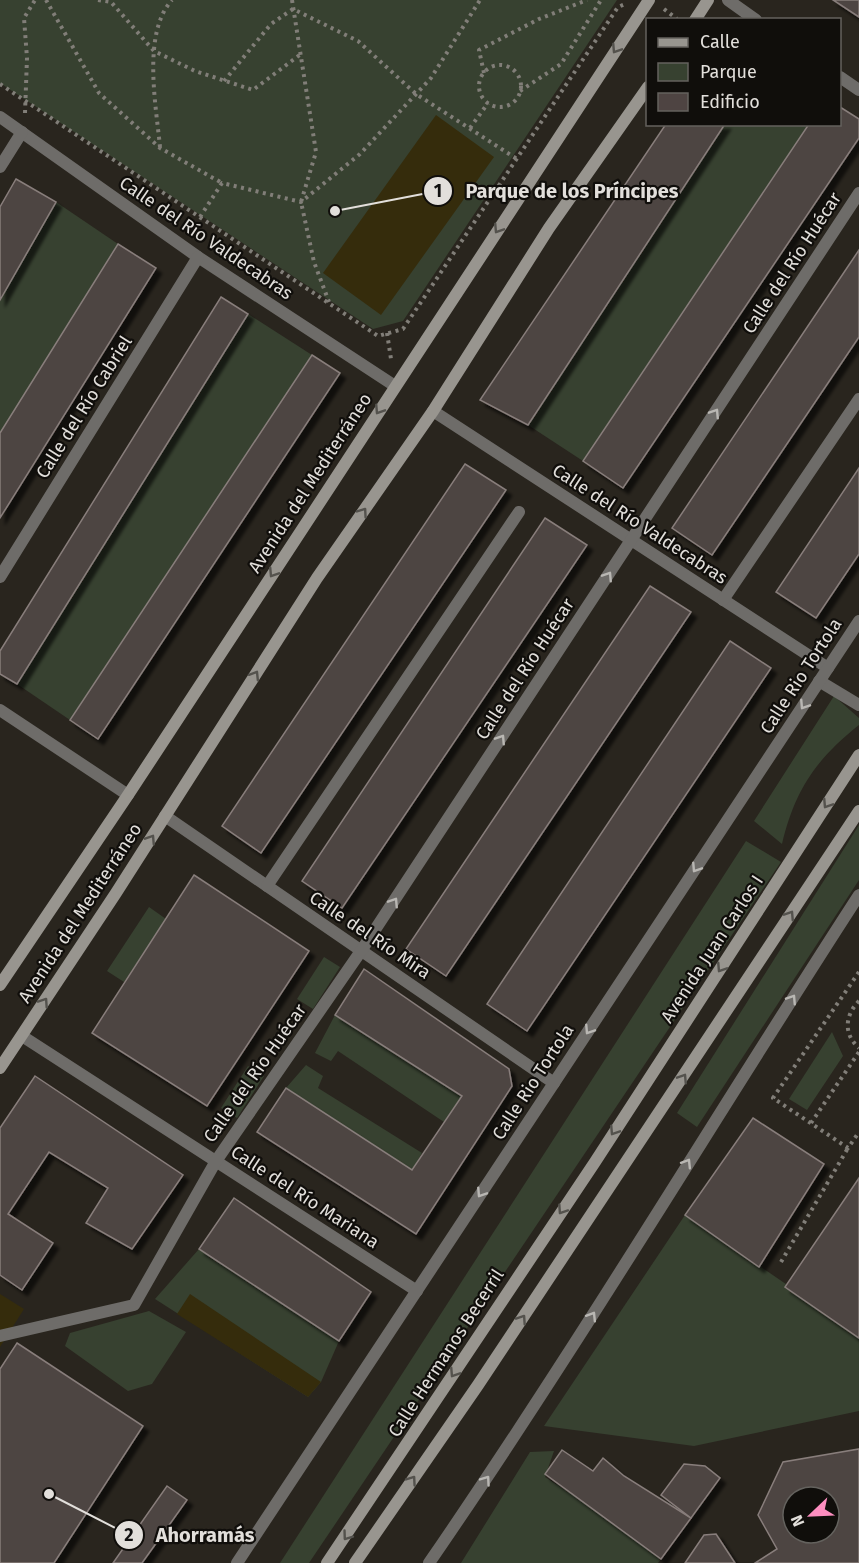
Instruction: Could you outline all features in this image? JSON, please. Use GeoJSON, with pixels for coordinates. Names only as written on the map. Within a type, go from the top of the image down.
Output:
{"type":"FeatureCollection","features":[{"type":"Feature","properties":{"kind":"street","name":"Avenida del Mediterráneo"},"geometry":{"type":"LineString","coordinates":[[0,985],[128,795],[649,0]]}},
{"type":"Feature","properties":{"kind":"street"},"geometry":{"type":"LineString","coordinates":[[696,18],[708,0]]}},
{"type":"Feature","properties":{"kind":"street"},"geometry":{"type":"LineString","coordinates":[[728,0],[753,18]]}},
{"type":"Feature","properties":{"kind":"street"},"geometry":{"type":"LineString","coordinates":[[841,77],[859,90]]}},
{"type":"Feature","properties":{"kind":"street","name":"Avenida del Mediterráneo"},"geometry":{"type":"LineString","coordinates":[[0,1068],[317,578],[433,411],[549,228],[646,90]]}},
{"type":"Feature","properties":{"kind":"street","name":"Calle del Río Valdecabras"},"geometry":{"type":"LineString","coordinates":[[0,117],[198,256],[395,386]]}},
{"type":"Feature","properties":{"kind":"street"},"geometry":{"type":"LineString","coordinates":[[0,167],[22,132]]}},
{"type":"Feature","properties":{"kind":"street","name":"Calle del Río Huécar"},"geometry":{"type":"LineString","coordinates":[[0,1336],[134,1305],[216,1161],[361,951],[859,193]]}},
{"type":"Feature","properties":{"kind":"street","name":"Calle del Río Cabriel"},"geometry":{"type":"LineString","coordinates":[[0,577],[198,256]]}},
{"type":"Feature","properties":{"kind":"street"},"geometry":{"type":"LineString","coordinates":[[723,600],[859,399]]}},
{"type":"Feature","properties":{"kind":"street","name":"Calle del Río Valdecabras"},"geometry":{"type":"LineString","coordinates":[[433,411],[828,668]]}},
{"type":"Feature","properties":{"kind":"street"},"geometry":{"type":"LineString","coordinates":[[267,886],[519,512]]}},
{"type":"Feature","properties":{"kind":"street","name":"Calle Rio Tortola"},"geometry":{"type":"LineString","coordinates":[[237,1563],[859,621]]}},
{"type":"Feature","properties":{"kind":"street"},"geometry":{"type":"LineString","coordinates":[[819,681],[859,705]]}},
{"type":"Feature","properties":{"kind":"street"},"geometry":{"type":"LineString","coordinates":[[0,710],[128,795]]}},
{"type":"Feature","properties":{"kind":"street","name":"Avenida Juan Carlos I"},"geometry":{"type":"LineString","coordinates":[[594,1162],[859,755]]}},
{"type":"Feature","properties":{"kind":"street"},"geometry":{"type":"LineString","coordinates":[[355,1563],[616,1179],[859,811]]}},
{"type":"Feature","properties":{"kind":"street","name":"Calle del Río Mira"},"geometry":{"type":"LineString","coordinates":[[165,816],[554,1083]]}},
{"type":"Feature","properties":{"kind":"street"},"geometry":{"type":"LineString","coordinates":[[429,1563],[514,1440],[859,895]]}},
{"type":"Feature","properties":{"kind":"street","name":"Calle del Río Mariana"},"geometry":{"type":"LineString","coordinates":[[22,1036],[417,1291]]}},
{"type":"Feature","properties":{"kind":"street","name":"Calle Hermanos Becerril"},"geometry":{"type":"LineString","coordinates":[[327,1563],[594,1162]]}},
{"type":"Feature","properties":{"kind":"path"},"geometry":{"type":"LineString","coordinates":[[22,132],[26,101],[24,18],[35,0]]}},
{"type":"Feature","properties":{"kind":"path"},"geometry":{"type":"LineString","coordinates":[[46,0],[99,93],[160,148],[222,183],[301,202]]}},
{"type":"Feature","properties":{"kind":"path"},"geometry":{"type":"LineString","coordinates":[[98,0],[111,2],[154,51],[195,71],[254,90],[301,54]]}},
{"type":"Feature","properties":{"kind":"path"},"geometry":{"type":"LineString","coordinates":[[160,148],[154,51],[161,12],[172,0]]}},
{"type":"Feature","properties":{"kind":"path"},"geometry":{"type":"LineString","coordinates":[[292,0],[316,152],[301,202],[314,262],[329,303]]}},
{"type":"Feature","properties":{"kind":"path"},"geometry":{"type":"LineString","coordinates":[[301,202],[360,154],[431,78],[480,0]]}},
{"type":"Feature","properties":{"kind":"path"},"geometry":{"type":"LineString","coordinates":[[488,103],[479,86],[483,73],[480,50],[539,19],[587,0]]}},
{"type":"Feature","properties":{"kind":"path"},"geometry":{"type":"LineString","coordinates":[[488,103],[507,105],[520,91],[561,64],[601,0]]}},
{"type":"Feature","properties":{"kind":"path"},"geometry":{"type":"LineString","coordinates":[[0,84],[378,336],[403,329],[618,7],[627,3]]}},
{"type":"Feature","properties":{"kind":"path"},"geometry":{"type":"LineString","coordinates":[[224,81],[271,24],[293,9]]}},
{"type":"Feature","properties":{"kind":"path"},"geometry":{"type":"LineString","coordinates":[[293,9],[358,41],[416,94],[517,159]]}},
{"type":"Feature","properties":{"kind":"path"},"geometry":{"type":"LineString","coordinates":[[483,73],[496,65],[510,67],[519,77],[520,91]]}},
{"type":"Feature","properties":{"kind":"path"},"geometry":{"type":"LineString","coordinates":[[470,129],[488,103]]}},
{"type":"Feature","properties":{"kind":"path"},"geometry":{"type":"LineString","coordinates":[[200,217],[222,183]]}},
{"type":"Feature","properties":{"kind":"path"},"geometry":{"type":"LineString","coordinates":[[848,1148],[773,1098],[859,972]]}},
{"type":"Feature","properties":{"kind":"path"},"geometry":{"type":"LineString","coordinates":[[811,1123],[859,1050],[849,1035],[847,1026],[848,1016],[859,1000]]}},
{"type":"Feature","properties":{"kind":"path"},"geometry":{"type":"LineString","coordinates":[[781,1262],[859,1132]]}},
{"type":"Feature","properties":{"kind":"green space"},"geometry":{"type":"Polygon","coordinates":[[[0,0],[617,0],[403,321],[373,329],[0,83],[0,0]]]}},
{"type":"Feature","properties":{"kind":"green space"},"geometry":{"type":"Polygon","coordinates":[[[724,126],[808,126],[583,461],[528,425],[724,126]]]}},
{"type":"Feature","properties":{"kind":"green space"},"geometry":{"type":"Polygon","coordinates":[[[56,202],[118,244],[0,433],[0,300],[56,202]]]}},
{"type":"Feature","properties":{"kind":"green space"},"geometry":{"type":"Polygon","coordinates":[[[248,314],[312,355],[70,720],[17,684],[248,314]]]}},
{"type":"Feature","properties":{"kind":"green space"},"geometry":{"type":"Polygon","coordinates":[[[834,696],[859,718],[859,725],[831,750],[809,777],[793,807],[782,844],[754,821],[834,696]]]}},
{"type":"Feature","properties":{"kind":"green space"},"geometry":{"type":"Polygon","coordinates":[[[859,825],[859,880],[697,1127],[677,1113],[859,825]]]}},
{"type":"Feature","properties":{"kind":"green space"},"geometry":{"type":"Polygon","coordinates":[[[746,841],[781,862],[309,1563],[280,1563],[746,841]]]}},
{"type":"Feature","properties":{"kind":"green space"},"geometry":{"type":"Polygon","coordinates":[[[149,907],[166,919],[124,982],[107,971],[149,907]]]}},
{"type":"Feature","properties":{"kind":"green space"},"geometry":{"type":"Polygon","coordinates":[[[324,957],[340,967],[313,1009],[297,999],[324,957]]]}},
{"type":"Feature","properties":{"kind":"green space"},"geometry":{"type":"Polygon","coordinates":[[[335,1015],[462,1096],[444,1122],[338,1051],[331,1061],[315,1053],[335,1015]]]}},
{"type":"Feature","properties":{"kind":"green space"},"geometry":{"type":"Polygon","coordinates":[[[832,1032],[843,1056],[807,1110],[789,1099],[832,1032]]]}},
{"type":"Feature","properties":{"kind":"green space"},"geometry":{"type":"Polygon","coordinates":[[[306,1065],[323,1076],[318,1088],[422,1153],[412,1170],[286,1088],[306,1065]]]}},
{"type":"Feature","properties":{"kind":"green space"},"geometry":{"type":"Polygon","coordinates":[[[248,1066],[264,1076],[237,1118],[221,1108],[248,1066]]]}},
{"type":"Feature","properties":{"kind":"green space"},"geometry":{"type":"Polygon","coordinates":[[[685,1215],[859,1334],[859,1411],[694,1446],[544,1426],[685,1215]]]}},
{"type":"Feature","properties":{"kind":"green space"},"geometry":{"type":"Polygon","coordinates":[[[199,1249],[339,1341],[321,1382],[308,1397],[155,1299],[199,1249]]]}},
{"type":"Feature","properties":{"kind":"green space"},"geometry":{"type":"Polygon","coordinates":[[[149,1311],[186,1332],[152,1384],[128,1391],[65,1346],[70,1333],[149,1311]]]}},
{"type":"Feature","properties":{"kind":"green space"},"geometry":{"type":"Polygon","coordinates":[[[554,1451],[545,1477],[665,1554],[658,1563],[461,1563],[530,1452],[554,1451]]]}},
{"type":"Feature","properties":{"kind":"sand"},"geometry":{"type":"Polygon","coordinates":[[[436,115],[494,157],[381,315],[323,273],[436,115]]]}},
{"type":"Feature","properties":{"kind":"sand"},"geometry":{"type":"Polygon","coordinates":[[[0,1294],[24,1309],[0,1347],[0,1294]]]}},
{"type":"Feature","properties":{"kind":"sand"},"geometry":{"type":"Polygon","coordinates":[[[190,1294],[321,1382],[308,1397],[177,1314],[190,1294]]]}},
{"type":"Feature","properties":{"kind":"building"},"geometry":{"type":"Polygon","coordinates":[[[833,0],[859,0],[859,17],[833,0]]]}},
{"type":"Feature","properties":{"kind":"building"},"geometry":{"type":"Polygon","coordinates":[[[841,108],[859,119],[859,138],[623,488],[583,461],[808,126],[841,126],[841,108]]]}},
{"type":"Feature","properties":{"kind":"building"},"geometry":{"type":"Polygon","coordinates":[[[665,126],[724,126],[528,425],[480,400],[665,126]]]}},
{"type":"Feature","properties":{"kind":"building"},"geometry":{"type":"Polygon","coordinates":[[[16,179],[56,202],[0,300],[0,207],[16,179]]]}},
{"type":"Feature","properties":{"kind":"building"},"geometry":{"type":"Polygon","coordinates":[[[118,244],[156,268],[0,518],[0,433],[118,244]]]}},
{"type":"Feature","properties":{"kind":"building"},"geometry":{"type":"Polygon","coordinates":[[[859,250],[859,337],[712,555],[672,528],[859,250]]]}},
{"type":"Feature","properties":{"kind":"building"},"geometry":{"type":"Polygon","coordinates":[[[221,297],[248,314],[17,684],[0,674],[0,651],[221,297]]]}},
{"type":"Feature","properties":{"kind":"building"},"geometry":{"type":"Polygon","coordinates":[[[312,355],[340,373],[98,739],[70,720],[312,355]]]}},
{"type":"Feature","properties":{"kind":"building"},"geometry":{"type":"Polygon","coordinates":[[[465,464],[506,490],[261,853],[222,826],[465,464]]]}},
{"type":"Feature","properties":{"kind":"building"},"geometry":{"type":"Polygon","coordinates":[[[859,468],[859,554],[816,618],[776,592],[859,468]]]}},
{"type":"Feature","properties":{"kind":"building"},"geometry":{"type":"Polygon","coordinates":[[[545,518],[587,545],[342,908],[302,881],[545,518]]]}},
{"type":"Feature","properties":{"kind":"building"},"geometry":{"type":"Polygon","coordinates":[[[650,586],[691,612],[446,976],[406,949],[650,586]]]}},
{"type":"Feature","properties":{"kind":"building"},"geometry":{"type":"Polygon","coordinates":[[[730,641],[771,668],[527,1031],[487,1004],[730,641]]]}},
{"type":"Feature","properties":{"kind":"building"},"geometry":{"type":"Polygon","coordinates":[[[194,875],[309,951],[207,1106],[92,1033],[194,875]]]}},
{"type":"Feature","properties":{"kind":"building"},"geometry":{"type":"Polygon","coordinates":[[[364,969],[509,1069],[512,1086],[416,1234],[257,1132],[286,1088],[412,1170],[462,1096],[335,1015],[364,969]]]}},
{"type":"Feature","properties":{"kind":"building"},"geometry":{"type":"Polygon","coordinates":[[[35,1076],[183,1175],[132,1249],[86,1223],[108,1188],[49,1152],[8,1214],[53,1243],[22,1290],[0,1275],[0,1128],[35,1076]]]}},
{"type":"Feature","properties":{"kind":"building"},"geometry":{"type":"Polygon","coordinates":[[[753,1118],[824,1164],[759,1267],[685,1215],[753,1118]]]}},
{"type":"Feature","properties":{"kind":"building"},"geometry":{"type":"Polygon","coordinates":[[[859,1178],[859,1338],[785,1287],[859,1178]]]}},
{"type":"Feature","properties":{"kind":"building"},"geometry":{"type":"Polygon","coordinates":[[[234,1198],[371,1292],[339,1341],[199,1249],[234,1198]]]}},
{"type":"Feature","properties":{"kind":"building"},"geometry":{"type":"Polygon","coordinates":[[[17,1343],[143,1426],[54,1563],[0,1563],[0,1369],[17,1343]]]}},
{"type":"Feature","properties":{"kind":"building"},"geometry":{"type":"Polygon","coordinates":[[[859,1449],[859,1563],[755,1563],[777,1549],[758,1515],[783,1462],[859,1449]]]}},
{"type":"Feature","properties":{"kind":"building"},"geometry":{"type":"Polygon","coordinates":[[[562,1450],[593,1471],[603,1458],[624,1476],[691,1518],[661,1559],[545,1474],[562,1450]]]}},
{"type":"Feature","properties":{"kind":"building"},"geometry":{"type":"Polygon","coordinates":[[[684,1464],[705,1466],[720,1478],[691,1518],[661,1495],[684,1464]]]}},
{"type":"Feature","properties":{"kind":"building"},"geometry":{"type":"Polygon","coordinates":[[[167,1486],[187,1500],[142,1563],[113,1563],[167,1486]]]}},
{"type":"Feature","properties":{"kind":"building"},"geometry":{"type":"Polygon","coordinates":[[[716,1534],[735,1563],[685,1563],[704,1535],[716,1534]]]}},
{"type":"Feature","properties":{"kind":"place","name":"Parque de los Príncipes"},"geometry":{"type":"Point","coordinates":[335,211]}},
{"type":"Feature","properties":{"kind":"place","name":"Ahorramás"},"geometry":{"type":"Point","coordinates":[49,1494]}}]}
